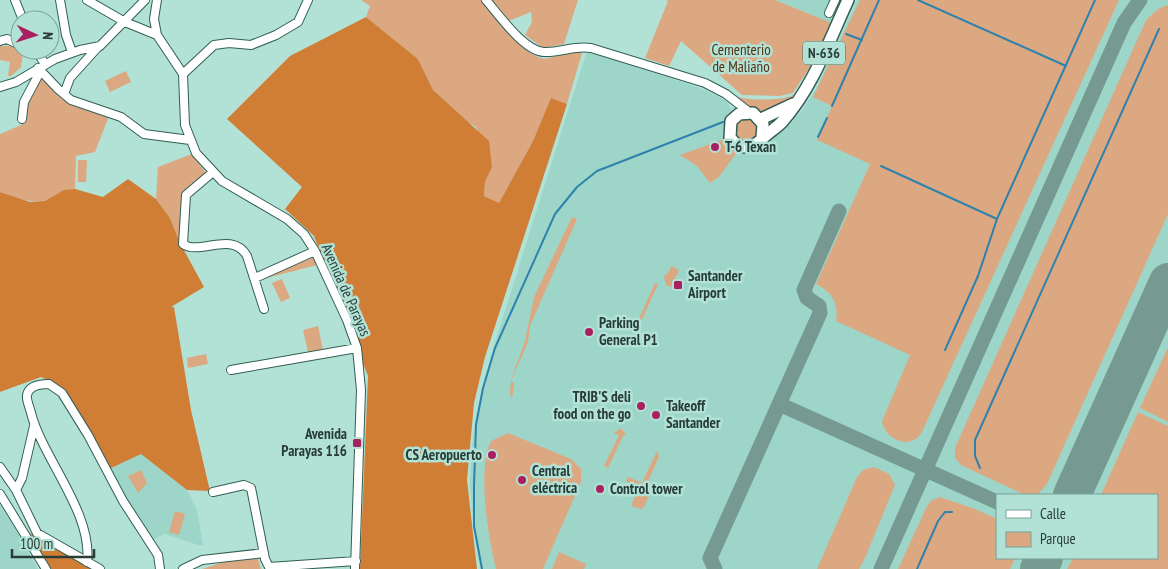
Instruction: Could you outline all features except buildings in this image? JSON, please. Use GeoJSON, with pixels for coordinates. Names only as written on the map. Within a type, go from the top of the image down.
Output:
{"type":"FeatureCollection","features":[{"type":"Feature","properties":{"kind":"highway","name":"N-636"},"geometry":{"type":"LineString","coordinates":[[734,117],[729,132],[737,144],[751,147],[782,122],[815,72],[848,0]]}},
{"type":"Feature","properties":{"kind":"highway"},"geometry":{"type":"LineString","coordinates":[[761,119],[794,103]]}},
{"type":"Feature","properties":{"kind":"highway"},"geometry":{"type":"LineString","coordinates":[[734,117],[749,112],[761,119],[764,128],[762,138]]}},
{"type":"Feature","properties":{"kind":"street"},"geometry":{"type":"LineString","coordinates":[[60,0],[66,34],[72,52]]}},
{"type":"Feature","properties":{"kind":"street"},"geometry":{"type":"LineString","coordinates":[[87,0],[125,22],[156,35]]}},
{"type":"Feature","properties":{"kind":"street"},"geometry":{"type":"LineString","coordinates":[[64,94],[70,78],[145,0]]}},
{"type":"Feature","properties":{"kind":"street"},"geometry":{"type":"LineString","coordinates":[[157,0],[154,19],[156,35],[183,74],[214,45],[257,43],[292,26],[302,16],[308,0]]}},
{"type":"Feature","properties":{"kind":"street"},"geometry":{"type":"LineString","coordinates":[[486,0],[509,26],[536,50],[553,52],[580,46],[591,48],[704,83],[726,94],[749,112]]}},
{"type":"Feature","properties":{"kind":"street"},"geometry":{"type":"LineString","coordinates":[[829,13],[834,0]]}},
{"type":"Feature","properties":{"kind":"street"},"geometry":{"type":"LineString","coordinates":[[0,87],[16,82],[72,52],[100,46]]}},
{"type":"Feature","properties":{"kind":"street"},"geometry":{"type":"LineString","coordinates":[[38,60],[41,67],[71,100],[121,117],[144,134],[190,140]]}},
{"type":"Feature","properties":{"kind":"street"},"geometry":{"type":"LineString","coordinates":[[22,119],[24,102],[41,67]]}},
{"type":"Feature","properties":{"kind":"street","name":"Avenida de Parayas"},"geometry":{"type":"LineString","coordinates":[[183,74],[185,126],[196,153],[212,172],[229,186],[287,219],[304,234],[315,252],[347,320],[357,348],[361,409],[356,565]]}},
{"type":"Feature","properties":{"kind":"street"},"geometry":{"type":"LineString","coordinates":[[733,100],[734,117]]}},
{"type":"Feature","properties":{"kind":"street"},"geometry":{"type":"LineString","coordinates":[[212,172],[186,195],[183,244],[189,247],[219,244],[237,246],[247,256],[264,308]]}},
{"type":"Feature","properties":{"kind":"street"},"geometry":{"type":"LineString","coordinates":[[255,278],[315,252]]}},
{"type":"Feature","properties":{"kind":"street"},"geometry":{"type":"LineString","coordinates":[[231,370],[357,348]]}},
{"type":"Feature","properties":{"kind":"street"},"geometry":{"type":"LineString","coordinates":[[87,562],[85,537],[71,496],[34,426],[27,394],[36,385],[49,384],[62,393],[88,435],[123,501],[158,555],[160,569]]}},
{"type":"Feature","properties":{"kind":"street"},"geometry":{"type":"LineString","coordinates":[[16,490],[22,478],[34,426]]}},
{"type":"Feature","properties":{"kind":"street"},"geometry":{"type":"LineString","coordinates":[[0,467],[16,490],[37,532],[100,569]]}},
{"type":"Feature","properties":{"kind":"street"},"geometry":{"type":"LineString","coordinates":[[213,492],[244,485],[251,488],[267,565],[273,568],[356,565]]}},
{"type":"Feature","properties":{"kind":"street"},"geometry":{"type":"LineString","coordinates":[[0,494],[46,569]]}},
{"type":"Feature","properties":{"kind":"street"},"geometry":{"type":"LineString","coordinates":[[183,569],[202,560],[264,553]]}},
{"type":"Feature","properties":{"kind":"shaded area"},"geometry":{"type":"Polygon","coordinates":[[[775,0],[842,0],[832,23],[775,0]]]}},
{"type":"Feature","properties":{"kind":"shaded area","name":"Santander Airport"},"geometry":{"type":"Polygon","coordinates":[[[857,0],[1168,0],[1168,569],[480,569],[474,532],[470,486],[471,453],[476,414],[491,355],[586,54],[591,52],[703,89],[727,101],[732,111],[724,128],[727,138],[739,149],[751,152],[789,126],[817,87],[857,0]]]}},
{"type":"Feature","properties":{"kind":"shaded area"},"geometry":{"type":"Polygon","coordinates":[[[366,17],[418,59],[433,90],[489,141],[492,167],[485,182],[484,196],[499,203],[533,141],[551,98],[567,104],[485,357],[474,403],[467,480],[477,569],[360,569],[368,376],[314,236],[285,209],[302,187],[227,119],[290,56],[366,17]]]}},
{"type":"Feature","properties":{"kind":"shaded area"},"geometry":{"type":"Polygon","coordinates":[[[128,179],[156,199],[170,218],[180,243],[204,287],[171,307],[174,307],[191,410],[210,491],[187,490],[141,454],[109,469],[60,386],[41,377],[0,392],[0,192],[30,202],[45,201],[64,190],[75,189],[103,197],[128,179]]]}},
{"type":"Feature","properties":{"kind":"shaded area"},"geometry":{"type":"Polygon","coordinates":[[[141,454],[187,490],[197,510],[203,545],[165,534],[151,540],[109,469],[141,454]]]}},
{"type":"Feature","properties":{"kind":"shaded area"},"geometry":{"type":"Polygon","coordinates":[[[0,505],[17,532],[38,569],[0,569],[0,505]]]}},
{"type":"Feature","properties":{"kind":"shaded area"},"geometry":{"type":"Polygon","coordinates":[[[30,533],[95,569],[51,569],[30,533]]]}},
{"type":"Feature","properties":{"kind":"green space"},"geometry":{"type":"Polygon","coordinates":[[[361,0],[481,0],[509,34],[526,50],[535,55],[544,59],[583,50],[567,104],[551,99],[533,141],[499,203],[484,196],[485,182],[492,166],[476,127],[465,120],[433,90],[418,59],[366,17],[370,6],[361,0]]]}},
{"type":"Feature","properties":{"kind":"green space"},"geometry":{"type":"Polygon","coordinates":[[[492,0],[578,0],[564,44],[543,48],[525,35],[532,22],[531,12],[509,21],[492,0]]]}},
{"type":"Feature","properties":{"kind":"green space","name":"Cementerio de Maliaño"},"geometry":{"type":"Polygon","coordinates":[[[666,0],[775,0],[832,23],[817,56],[793,93],[779,96],[742,95],[681,41],[669,66],[645,58],[668,1],[666,0]]]}},
{"type":"Feature","properties":{"kind":"green space"},"geometry":{"type":"Polygon","coordinates":[[[860,0],[1119,0],[922,432],[912,441],[905,442],[893,438],[884,428],[882,421],[910,355],[836,321],[837,315],[833,299],[830,294],[816,284],[870,164],[817,140],[832,106],[813,97],[860,0]]]}},
{"type":"Feature","properties":{"kind":"green space"},"geometry":{"type":"Polygon","coordinates":[[[1168,5],[1168,214],[1047,484],[1038,494],[1023,494],[961,465],[955,458],[955,448],[1146,20],[1158,9],[1168,5]]]}},
{"type":"Feature","properties":{"kind":"green space"},"geometry":{"type":"Polygon","coordinates":[[[0,46],[10,46],[10,60],[22,60],[21,67],[11,76],[8,76],[10,62],[0,60],[0,46]]]}},
{"type":"Feature","properties":{"kind":"green space"},"geometry":{"type":"Polygon","coordinates":[[[126,71],[131,82],[110,92],[105,81],[126,71]]]}},
{"type":"Feature","properties":{"kind":"green space"},"geometry":{"type":"Polygon","coordinates":[[[39,75],[63,100],[109,116],[95,152],[76,156],[75,189],[38,202],[0,192],[0,134],[21,125],[39,75]]]}},
{"type":"Feature","properties":{"kind":"green space"},"geometry":{"type":"Polygon","coordinates":[[[796,94],[786,103],[764,115],[745,108],[734,96],[765,100],[796,94]]]}},
{"type":"Feature","properties":{"kind":"green space"},"geometry":{"type":"Polygon","coordinates":[[[747,118],[752,119],[758,125],[758,135],[752,141],[747,142],[742,141],[736,135],[735,130],[736,125],[742,119],[747,118]]]}},
{"type":"Feature","properties":{"kind":"green space"},"geometry":{"type":"Polygon","coordinates":[[[727,138],[739,149],[719,177],[710,183],[697,166],[680,155],[727,138]]]}},
{"type":"Feature","properties":{"kind":"green space"},"geometry":{"type":"Polygon","coordinates":[[[192,154],[206,173],[185,191],[180,243],[170,218],[156,199],[158,167],[192,154]]]}},
{"type":"Feature","properties":{"kind":"green space"},"geometry":{"type":"Polygon","coordinates":[[[78,160],[87,160],[86,182],[78,182],[78,160]]]}},
{"type":"Feature","properties":{"kind":"green space"},"geometry":{"type":"Polygon","coordinates":[[[572,217],[577,219],[530,326],[528,342],[511,381],[514,383],[512,400],[510,393],[511,380],[525,341],[534,297],[572,217]]]}},
{"type":"Feature","properties":{"kind":"green space"},"geometry":{"type":"Polygon","coordinates":[[[313,256],[317,265],[259,280],[313,256]]]}},
{"type":"Feature","properties":{"kind":"green space"},"geometry":{"type":"Polygon","coordinates":[[[671,266],[679,270],[671,287],[666,285],[664,276],[669,272],[671,266]]]}},
{"type":"Feature","properties":{"kind":"green space"},"geometry":{"type":"Polygon","coordinates":[[[282,279],[290,298],[281,302],[272,283],[282,279]]]}},
{"type":"Feature","properties":{"kind":"green space"},"geometry":{"type":"Polygon","coordinates":[[[655,283],[658,284],[636,333],[633,332],[655,283]]]}},
{"type":"Feature","properties":{"kind":"green space"},"geometry":{"type":"Polygon","coordinates":[[[318,326],[323,350],[308,352],[303,330],[318,326]]]}},
{"type":"Feature","properties":{"kind":"green space"},"geometry":{"type":"Polygon","coordinates":[[[1168,347],[1168,422],[1140,408],[1168,347]]]}},
{"type":"Feature","properties":{"kind":"green space"},"geometry":{"type":"Polygon","coordinates":[[[206,354],[208,364],[188,368],[187,358],[206,354]]]}},
{"type":"Feature","properties":{"kind":"green space"},"geometry":{"type":"Polygon","coordinates":[[[1138,412],[1168,426],[1168,569],[1067,569],[1072,559],[1158,559],[1158,494],[1101,494],[1138,412]]]}},
{"type":"Feature","properties":{"kind":"green space"},"geometry":{"type":"Polygon","coordinates":[[[621,428],[626,435],[623,436],[608,468],[604,466],[619,435],[614,433],[621,428]]]}},
{"type":"Feature","properties":{"kind":"green space"},"geometry":{"type":"Polygon","coordinates":[[[508,433],[571,459],[581,469],[581,482],[543,569],[496,569],[485,504],[485,469],[491,441],[508,433]]]}},
{"type":"Feature","properties":{"kind":"green space"},"geometry":{"type":"Polygon","coordinates":[[[657,451],[659,457],[648,481],[654,485],[644,507],[641,509],[631,506],[636,494],[627,490],[630,484],[626,481],[628,477],[642,483],[657,451]]]}},
{"type":"Feature","properties":{"kind":"green space"},"geometry":{"type":"Polygon","coordinates":[[[874,467],[889,474],[895,485],[859,569],[817,569],[857,477],[863,470],[874,467]]]}},
{"type":"Feature","properties":{"kind":"green space"},"geometry":{"type":"Polygon","coordinates":[[[141,470],[147,483],[138,493],[128,476],[141,470]]]}},
{"type":"Feature","properties":{"kind":"green space"},"geometry":{"type":"Polygon","coordinates":[[[940,497],[996,519],[996,559],[1015,559],[1010,569],[898,569],[927,506],[932,500],[940,497]]]}},
{"type":"Feature","properties":{"kind":"green space"},"geometry":{"type":"Polygon","coordinates":[[[175,511],[185,514],[179,535],[169,532],[175,511]]]}},
{"type":"Feature","properties":{"kind":"green space"},"geometry":{"type":"Polygon","coordinates":[[[559,552],[586,564],[584,569],[552,569],[559,552]]]}},
{"type":"Feature","properties":{"kind":"green space"},"geometry":{"type":"Polygon","coordinates":[[[257,556],[261,569],[202,569],[227,561],[257,556]]]}},
{"type":"Feature","properties":{"kind":"waterway"},"geometry":{"type":"LineString","coordinates":[[832,106],[879,0]]}},
{"type":"Feature","properties":{"kind":"waterway"},"geometry":{"type":"LineString","coordinates":[[918,0],[1066,66]]}},
{"type":"Feature","properties":{"kind":"waterway"},"geometry":{"type":"LineString","coordinates":[[945,350],[978,276],[997,219],[1095,0]]}},
{"type":"Feature","properties":{"kind":"waterway"},"geometry":{"type":"LineString","coordinates":[[980,468],[975,456],[975,440],[1159,29]]}},
{"type":"Feature","properties":{"kind":"waterway"},"geometry":{"type":"LineString","coordinates":[[846,34],[862,40]]}},
{"type":"Feature","properties":{"kind":"waterway"},"geometry":{"type":"LineString","coordinates":[[818,137],[827,118]]}},
{"type":"Feature","properties":{"kind":"waterway"},"geometry":{"type":"LineString","coordinates":[[482,569],[474,526],[474,486],[476,425],[483,388],[495,348],[555,214],[577,187],[597,171],[723,122]]}},
{"type":"Feature","properties":{"kind":"waterway"},"geometry":{"type":"LineString","coordinates":[[881,166],[997,219]]}},
{"type":"Feature","properties":{"kind":"waterway"},"geometry":{"type":"LineString","coordinates":[[917,569],[938,521],[945,512],[952,512]]}},
{"type":"Feature","properties":{"kind":"taxiway"},"geometry":{"type":"LineString","coordinates":[[881,569],[1124,23],[1140,0]]}},
{"type":"Feature","properties":{"kind":"taxiway"},"geometry":{"type":"LineString","coordinates":[[715,569],[710,558],[820,313],[819,306],[807,298],[804,290],[839,211]]}},
{"type":"Feature","properties":{"kind":"taxiway"},"geometry":{"type":"LineString","coordinates":[[779,404],[996,502]]}},
{"type":"Feature","properties":{"kind":"taxiway"},"geometry":{"type":"LineString","coordinates":[[1071,494],[1076,487]]}},
{"type":"Feature","properties":{"kind":"taxiway"},"geometry":{"type":"LineString","coordinates":[[1041,564],[1042,559]]}},
{"type":"Feature","properties":{"kind":"runway"},"geometry":{"type":"LineString","coordinates":[[1072,494],[1168,282]]}},
{"type":"Feature","properties":{"kind":"runway"},"geometry":{"type":"LineString","coordinates":[[1039,569],[1044,559]]}},
{"type":"Feature","properties":{"kind":"place","name":"T-6 Texan"},"geometry":{"type":"Point","coordinates":[715,147]}},
{"type":"Feature","properties":{"kind":"place","name":"Santander Airport"},"geometry":{"type":"Point","coordinates":[678,285]}},
{"type":"Feature","properties":{"kind":"place","name":"Parking General P1"},"geometry":{"type":"Point","coordinates":[589,332]}},
{"type":"Feature","properties":{"kind":"place","name":"TRIB'S deli food on the go"},"geometry":{"type":"Point","coordinates":[641,406]}},
{"type":"Feature","properties":{"kind":"place","name":"Takeoff Santander"},"geometry":{"type":"Point","coordinates":[656,415]}},
{"type":"Feature","properties":{"kind":"place","name":"Avenida Parayas 116"},"geometry":{"type":"Point","coordinates":[357,443]}},
{"type":"Feature","properties":{"kind":"place","name":"CS Aeropuerto"},"geometry":{"type":"Point","coordinates":[492,455]}},
{"type":"Feature","properties":{"kind":"place","name":"Central eléctrica"},"geometry":{"type":"Point","coordinates":[522,480]}},
{"type":"Feature","properties":{"kind":"place","name":"Control tower"},"geometry":{"type":"Point","coordinates":[600,489]}}]}
